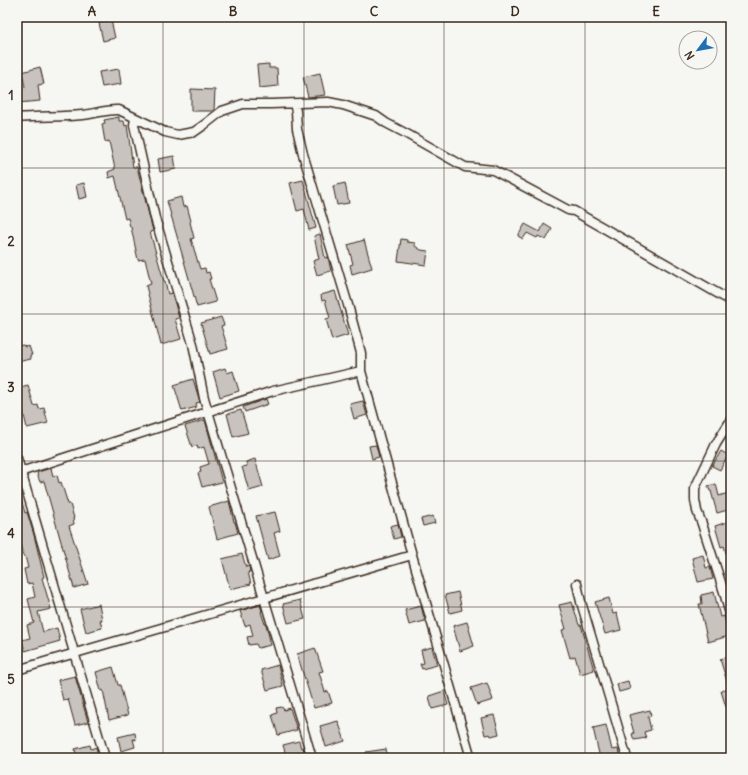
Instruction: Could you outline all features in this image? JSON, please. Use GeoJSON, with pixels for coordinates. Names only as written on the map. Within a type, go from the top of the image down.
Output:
{"type":"FeatureCollection","features":[{"type":"Feature","properties":{"kind":"street"},"geometry":{"type":"LineString","coordinates":[[17,118],[84,115],[112,109],[119,110],[135,121],[171,134],[184,135],[194,132],[222,111],[243,104],[328,102],[343,105],[376,116],[466,167],[493,170],[568,210],[574,211],[731,301]]}},
{"type":"Feature","properties":{"kind":"street"},"geometry":{"type":"LineString","coordinates":[[294,104],[300,142],[361,353],[361,371],[412,555],[471,758]]}},
{"type":"Feature","properties":{"kind":"street"},"geometry":{"type":"LineString","coordinates":[[135,121],[155,218],[193,344],[204,398],[312,758]]}},
{"type":"Feature","properties":{"kind":"street"},"geometry":{"type":"LineString","coordinates":[[19,473],[273,391],[361,371]]}},
{"type":"Feature","properties":{"kind":"street"},"geometry":{"type":"LineString","coordinates":[[731,420],[716,444],[695,488],[695,500],[696,511],[702,524],[724,592],[731,620]]}},
{"type":"Feature","properties":{"kind":"street"},"geometry":{"type":"LineString","coordinates":[[17,458],[19,473],[105,758]]}},
{"type":"Feature","properties":{"kind":"street"},"geometry":{"type":"LineString","coordinates":[[17,670],[412,555]]}},
{"type":"Feature","properties":{"kind":"street"},"geometry":{"type":"LineString","coordinates":[[577,584],[627,758]]}},
{"type":"Feature","properties":{"kind":"building"},"geometry":{"type":"Polygon","coordinates":[[[111,20],[115,38],[103,41],[99,23],[111,20]]]}},
{"type":"Feature","properties":{"kind":"building"},"geometry":{"type":"Polygon","coordinates":[[[269,64],[269,68],[277,68],[278,86],[259,88],[257,65],[269,64]]]}},
{"type":"Feature","properties":{"kind":"building"},"geometry":{"type":"Polygon","coordinates":[[[40,67],[44,84],[38,85],[40,101],[17,103],[17,88],[25,87],[22,72],[40,67]]]}},
{"type":"Feature","properties":{"kind":"building"},"geometry":{"type":"Polygon","coordinates":[[[119,69],[121,84],[102,87],[99,72],[119,69]]]}},
{"type":"Feature","properties":{"kind":"building"},"geometry":{"type":"Polygon","coordinates":[[[320,73],[325,95],[308,97],[303,77],[320,73]]]}},
{"type":"Feature","properties":{"kind":"building"},"geometry":{"type":"Polygon","coordinates":[[[191,89],[215,90],[214,110],[191,111],[191,89]]]}},
{"type":"Feature","properties":{"kind":"building"},"geometry":{"type":"Polygon","coordinates":[[[119,117],[119,121],[124,121],[125,126],[127,125],[133,167],[137,167],[153,231],[150,232],[168,294],[172,293],[179,318],[175,319],[181,339],[161,345],[146,286],[151,284],[145,259],[138,260],[131,227],[128,218],[125,219],[115,176],[109,178],[108,172],[115,169],[109,141],[105,142],[102,124],[105,123],[104,120],[119,117]]]}},
{"type":"Feature","properties":{"kind":"building"},"geometry":{"type":"Polygon","coordinates":[[[174,156],[176,169],[160,172],[158,159],[174,156]]]}},
{"type":"Feature","properties":{"kind":"building"},"geometry":{"type":"Polygon","coordinates":[[[303,180],[316,228],[309,230],[304,209],[297,211],[290,183],[303,180]]]}},
{"type":"Feature","properties":{"kind":"building"},"geometry":{"type":"Polygon","coordinates":[[[84,183],[87,197],[79,199],[76,185],[84,183]]]}},
{"type":"Feature","properties":{"kind":"building"},"geometry":{"type":"Polygon","coordinates":[[[345,183],[349,203],[337,205],[333,186],[345,183]]]}},
{"type":"Feature","properties":{"kind":"building"},"geometry":{"type":"Polygon","coordinates":[[[181,197],[183,207],[187,206],[191,221],[194,238],[191,239],[200,269],[205,268],[206,273],[209,272],[211,279],[209,279],[216,302],[197,307],[167,201],[181,197]]]}},
{"type":"Feature","properties":{"kind":"building"},"geometry":{"type":"Polygon","coordinates":[[[525,224],[540,232],[544,224],[552,229],[546,240],[538,236],[537,238],[527,233],[523,239],[518,236],[525,224]]]}},
{"type":"Feature","properties":{"kind":"building"},"geometry":{"type":"Polygon","coordinates":[[[320,234],[325,258],[328,257],[331,271],[317,275],[313,261],[319,259],[314,236],[320,234]]]}},
{"type":"Feature","properties":{"kind":"building"},"geometry":{"type":"Polygon","coordinates":[[[401,239],[407,240],[407,242],[415,243],[415,246],[421,250],[428,251],[426,265],[398,261],[401,239]]]}},
{"type":"Feature","properties":{"kind":"building"},"geometry":{"type":"Polygon","coordinates":[[[364,240],[372,268],[352,274],[350,265],[353,264],[348,245],[364,240]]]}},
{"type":"Feature","properties":{"kind":"building"},"geometry":{"type":"Polygon","coordinates":[[[335,291],[348,335],[332,340],[326,319],[330,318],[325,300],[322,301],[321,295],[335,291]]]}},
{"type":"Feature","properties":{"kind":"building"},"geometry":{"type":"Polygon","coordinates":[[[221,317],[224,325],[221,326],[228,349],[210,354],[201,323],[221,317]]]}},
{"type":"Feature","properties":{"kind":"building"},"geometry":{"type":"Polygon","coordinates":[[[23,345],[25,347],[29,346],[32,355],[30,355],[31,359],[17,362],[17,346],[23,345]]]}},
{"type":"Feature","properties":{"kind":"building"},"geometry":{"type":"Polygon","coordinates":[[[225,368],[227,373],[233,371],[239,391],[220,397],[213,372],[225,368]]]}},
{"type":"Feature","properties":{"kind":"building"},"geometry":{"type":"Polygon","coordinates":[[[193,379],[200,402],[196,403],[197,407],[182,411],[174,385],[193,379]]]}},
{"type":"Feature","properties":{"kind":"building"},"geometry":{"type":"Polygon","coordinates":[[[28,385],[34,406],[38,405],[39,409],[44,408],[48,423],[27,428],[20,399],[18,399],[17,388],[28,385]]]}},
{"type":"Feature","properties":{"kind":"building"},"geometry":{"type":"Polygon","coordinates":[[[266,399],[268,404],[245,412],[243,407],[266,399]]]}},
{"type":"Feature","properties":{"kind":"building"},"geometry":{"type":"Polygon","coordinates":[[[363,401],[367,415],[354,419],[350,404],[363,401]]]}},
{"type":"Feature","properties":{"kind":"building"},"geometry":{"type":"Polygon","coordinates":[[[241,410],[248,433],[233,437],[227,414],[241,410]]]}},
{"type":"Feature","properties":{"kind":"building"},"geometry":{"type":"Polygon","coordinates":[[[205,420],[222,482],[202,487],[198,473],[201,472],[200,467],[209,464],[204,447],[198,449],[197,445],[192,447],[185,426],[205,420]]]}},
{"type":"Feature","properties":{"kind":"building"},"geometry":{"type":"Polygon","coordinates":[[[376,445],[379,457],[372,459],[369,446],[376,445]]]}},
{"type":"Feature","properties":{"kind":"building"},"geometry":{"type":"Polygon","coordinates":[[[721,451],[728,455],[720,470],[712,466],[721,451]]]}},
{"type":"Feature","properties":{"kind":"building"},"geometry":{"type":"Polygon","coordinates":[[[255,459],[263,487],[249,491],[242,467],[247,466],[246,462],[255,459]]]}},
{"type":"Feature","properties":{"kind":"building"},"geometry":{"type":"Polygon","coordinates":[[[51,468],[53,476],[57,475],[59,483],[61,482],[68,504],[70,504],[74,524],[69,526],[88,584],[74,588],[44,481],[40,482],[37,474],[38,472],[51,468]]]}},
{"type":"Feature","properties":{"kind":"building"},"geometry":{"type":"Polygon","coordinates":[[[716,484],[719,496],[728,493],[731,509],[717,513],[711,491],[708,486],[716,484]]]}},
{"type":"Feature","properties":{"kind":"building"},"geometry":{"type":"Polygon","coordinates":[[[17,491],[19,491],[25,513],[27,512],[34,535],[44,577],[42,578],[51,609],[38,612],[43,632],[57,628],[60,641],[25,651],[22,640],[30,638],[27,625],[34,623],[28,599],[35,597],[32,583],[27,584],[24,569],[28,568],[25,556],[23,556],[19,539],[17,539],[17,491]]]}},
{"type":"Feature","properties":{"kind":"building"},"geometry":{"type":"Polygon","coordinates":[[[229,501],[238,533],[217,539],[209,507],[229,501]]]}},
{"type":"Feature","properties":{"kind":"building"},"geometry":{"type":"Polygon","coordinates":[[[275,512],[280,531],[274,533],[280,556],[268,560],[256,516],[275,512]]]}},
{"type":"Feature","properties":{"kind":"building"},"geometry":{"type":"Polygon","coordinates":[[[433,516],[435,523],[423,526],[421,519],[433,516]]]}},
{"type":"Feature","properties":{"kind":"building"},"geometry":{"type":"Polygon","coordinates":[[[730,521],[731,563],[729,563],[724,546],[721,547],[715,526],[730,521]]]}},
{"type":"Feature","properties":{"kind":"building"},"geometry":{"type":"Polygon","coordinates":[[[398,524],[401,537],[394,539],[390,526],[398,524]]]}},
{"type":"Feature","properties":{"kind":"building"},"geometry":{"type":"Polygon","coordinates":[[[242,554],[246,567],[249,566],[250,572],[248,572],[251,584],[230,589],[222,559],[242,554]]]}},
{"type":"Feature","properties":{"kind":"building"},"geometry":{"type":"Polygon","coordinates":[[[703,555],[706,568],[710,567],[713,579],[698,582],[692,558],[703,555]]]}},
{"type":"Feature","properties":{"kind":"building"},"geometry":{"type":"Polygon","coordinates":[[[458,592],[462,610],[450,613],[445,595],[458,592]]]}},
{"type":"Feature","properties":{"kind":"building"},"geometry":{"type":"Polygon","coordinates":[[[714,592],[720,617],[724,616],[729,636],[708,642],[699,604],[702,604],[701,595],[714,592]]]}},
{"type":"Feature","properties":{"kind":"building"},"geometry":{"type":"Polygon","coordinates":[[[609,598],[613,614],[617,613],[621,630],[605,634],[595,602],[609,598]]]}},
{"type":"Feature","properties":{"kind":"building"},"geometry":{"type":"Polygon","coordinates":[[[300,600],[305,619],[288,623],[283,604],[300,600]]]}},
{"type":"Feature","properties":{"kind":"building"},"geometry":{"type":"Polygon","coordinates":[[[572,602],[579,625],[581,625],[594,670],[580,674],[575,656],[570,658],[562,630],[566,629],[559,605],[572,602]]]}},
{"type":"Feature","properties":{"kind":"building"},"geometry":{"type":"Polygon","coordinates":[[[99,604],[102,628],[86,632],[80,609],[99,604]]]}},
{"type":"Feature","properties":{"kind":"building"},"geometry":{"type":"Polygon","coordinates":[[[260,605],[271,645],[258,648],[256,644],[249,645],[247,637],[253,636],[250,624],[245,626],[240,611],[260,605]]]}},
{"type":"Feature","properties":{"kind":"building"},"geometry":{"type":"Polygon","coordinates":[[[421,606],[425,621],[409,625],[405,610],[421,606]]]}},
{"type":"Feature","properties":{"kind":"building"},"geometry":{"type":"Polygon","coordinates":[[[467,622],[474,646],[460,651],[453,626],[467,622]]]}},
{"type":"Feature","properties":{"kind":"building"},"geometry":{"type":"Polygon","coordinates":[[[432,647],[437,665],[422,669],[420,664],[424,663],[421,650],[432,647]]]}},
{"type":"Feature","properties":{"kind":"building"},"geometry":{"type":"Polygon","coordinates":[[[315,648],[323,671],[319,672],[325,692],[328,691],[332,703],[314,708],[297,654],[315,648]]]}},
{"type":"Feature","properties":{"kind":"building"},"geometry":{"type":"Polygon","coordinates":[[[731,656],[731,705],[726,707],[721,691],[729,688],[720,659],[731,656]]]}},
{"type":"Feature","properties":{"kind":"building"},"geometry":{"type":"Polygon","coordinates":[[[278,665],[283,686],[267,690],[261,670],[278,665]]]}},
{"type":"Feature","properties":{"kind":"building"},"geometry":{"type":"Polygon","coordinates":[[[113,667],[118,685],[120,685],[128,715],[109,720],[103,690],[101,691],[96,672],[113,667]]]}},
{"type":"Feature","properties":{"kind":"building"},"geometry":{"type":"Polygon","coordinates":[[[75,676],[88,722],[75,725],[68,699],[63,700],[58,680],[75,676]]]}},
{"type":"Feature","properties":{"kind":"building"},"geometry":{"type":"Polygon","coordinates":[[[628,681],[630,689],[619,692],[617,684],[628,681]]]}},
{"type":"Feature","properties":{"kind":"building"},"geometry":{"type":"Polygon","coordinates":[[[487,683],[493,700],[477,705],[471,688],[487,683]]]}},
{"type":"Feature","properties":{"kind":"building"},"geometry":{"type":"Polygon","coordinates":[[[444,691],[448,705],[432,709],[429,696],[444,691]]]}},
{"type":"Feature","properties":{"kind":"building"},"geometry":{"type":"Polygon","coordinates":[[[282,707],[284,710],[290,708],[297,730],[278,735],[272,715],[277,713],[276,708],[282,707]]]}},
{"type":"Feature","properties":{"kind":"building"},"geometry":{"type":"Polygon","coordinates":[[[650,710],[651,716],[648,717],[651,730],[644,732],[646,738],[634,740],[632,734],[634,733],[629,715],[650,710]]]}},
{"type":"Feature","properties":{"kind":"building"},"geometry":{"type":"Polygon","coordinates":[[[494,715],[499,734],[491,736],[490,734],[485,735],[481,718],[494,715]]]}},
{"type":"Feature","properties":{"kind":"building"},"geometry":{"type":"Polygon","coordinates":[[[338,721],[345,741],[326,747],[320,726],[338,721]]]}},
{"type":"Feature","properties":{"kind":"building"},"geometry":{"type":"Polygon","coordinates":[[[606,725],[612,750],[618,749],[620,758],[600,758],[593,728],[606,725]]]}},
{"type":"Feature","properties":{"kind":"building"},"geometry":{"type":"Polygon","coordinates":[[[135,733],[136,740],[133,739],[135,747],[121,751],[118,737],[135,733]]]}},
{"type":"Feature","properties":{"kind":"building"},"geometry":{"type":"Polygon","coordinates":[[[299,741],[301,748],[303,747],[306,758],[283,758],[282,753],[285,752],[283,745],[299,741]]]}},
{"type":"Feature","properties":{"kind":"building"},"geometry":{"type":"Polygon","coordinates":[[[90,745],[91,749],[96,747],[99,758],[77,758],[75,749],[90,745]]]}},
{"type":"Feature","properties":{"kind":"building"},"geometry":{"type":"Polygon","coordinates":[[[386,749],[387,756],[367,758],[366,752],[386,749]]]}}]}
